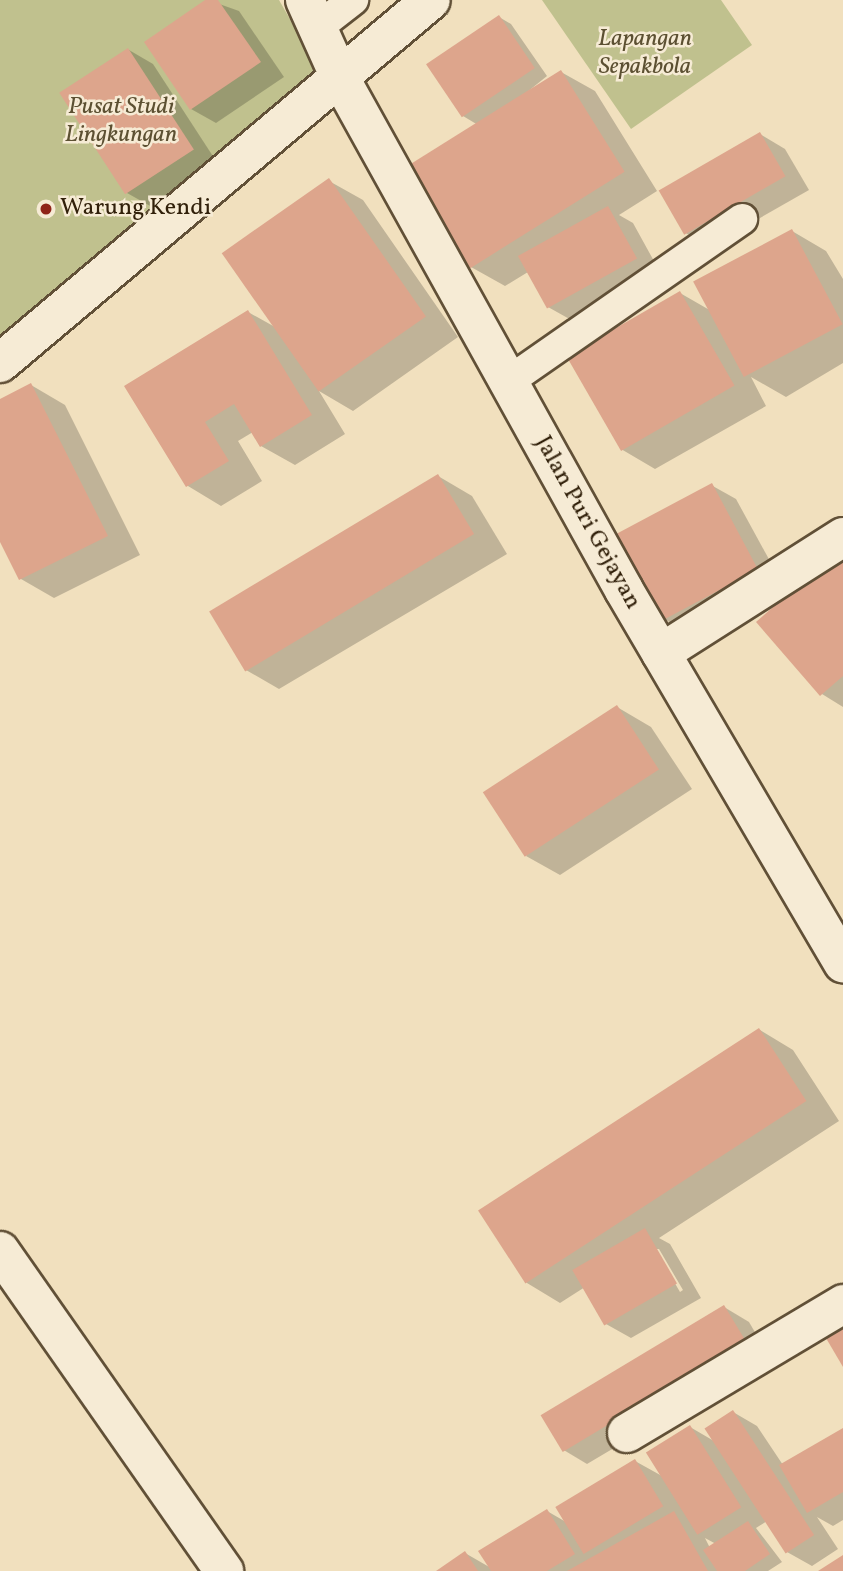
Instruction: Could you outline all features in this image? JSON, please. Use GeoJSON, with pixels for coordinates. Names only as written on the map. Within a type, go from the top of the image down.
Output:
{"type":"FeatureCollection","features":[{"type":"Feature","properties":{"kind":"street"},"geometry":{"type":"LineString","coordinates":[[0,363],[431,0]]}},
{"type":"Feature","properties":{"kind":"street","name":"Jalan Puri Gejayan"},"geometry":{"type":"LineString","coordinates":[[311,14],[340,78],[661,653],[843,963]]}},
{"type":"Feature","properties":{"kind":"street"},"geometry":{"type":"LineString","coordinates":[[661,653],[843,537]]}},
{"type":"Feature","properties":{"kind":"street"},"geometry":{"type":"LineString","coordinates":[[0,1251],[223,1571]]}},
{"type":"Feature","properties":{"kind":"street"},"geometry":{"type":"LineString","coordinates":[[627,1433],[843,1304]]}},
{"type":"Feature","properties":{"kind":"lane"},"geometry":{"type":"LineString","coordinates":[[311,14],[353,0]]}},
{"type":"Feature","properties":{"kind":"lane"},"geometry":{"type":"LineString","coordinates":[[509,381],[742,219]]}},
{"type":"Feature","properties":{"kind":"green space","name":"Pusat Studi Lingkungan"},"geometry":{"type":"Polygon","coordinates":[[[0,0],[279,0],[339,105],[0,369],[0,0]]]}},
{"type":"Feature","properties":{"kind":"green space","name":"Lapangan Sepakbola"},"geometry":{"type":"Polygon","coordinates":[[[542,0],[721,0],[752,45],[631,129],[542,0]]]}},
{"type":"Feature","properties":{"kind":"building"},"geometry":{"type":"Polygon","coordinates":[[[205,0],[218,0],[261,62],[190,110],[144,42],[205,0]]]}},
{"type":"Feature","properties":{"kind":"building"},"geometry":{"type":"Polygon","coordinates":[[[499,15],[535,68],[462,117],[426,64],[499,15]]]}},
{"type":"Feature","properties":{"kind":"building"},"geometry":{"type":"Polygon","coordinates":[[[128,48],[194,149],[125,194],[59,93],[128,48]]]}},
{"type":"Feature","properties":{"kind":"building"},"geometry":{"type":"Polygon","coordinates":[[[561,70],[625,172],[470,268],[407,166],[561,70]]]}},
{"type":"Feature","properties":{"kind":"building"},"geometry":{"type":"Polygon","coordinates":[[[760,132],[786,176],[684,235],[659,190],[760,132]]]}},
{"type":"Feature","properties":{"kind":"building"},"geometry":{"type":"Polygon","coordinates":[[[329,178],[426,316],[319,392],[222,253],[329,178]]]}},
{"type":"Feature","properties":{"kind":"building"},"geometry":{"type":"Polygon","coordinates":[[[608,206],[637,258],[547,308],[518,256],[608,206]]]}},
{"type":"Feature","properties":{"kind":"building"},"geometry":{"type":"Polygon","coordinates":[[[792,229],[843,324],[744,377],[693,282],[792,229]]]}},
{"type":"Feature","properties":{"kind":"building"},"geometry":{"type":"Polygon","coordinates":[[[680,291],[735,385],[621,451],[567,357],[680,291]]]}},
{"type":"Feature","properties":{"kind":"building"},"geometry":{"type":"Polygon","coordinates":[[[248,310],[312,415],[260,447],[234,404],[205,422],[229,461],[186,487],[124,386],[248,310]]]}},
{"type":"Feature","properties":{"kind":"building"},"geometry":{"type":"Polygon","coordinates":[[[31,383],[108,536],[19,580],[0,542],[0,399],[31,383]]]}},
{"type":"Feature","properties":{"kind":"building"},"geometry":{"type":"Polygon","coordinates":[[[438,474],[474,534],[245,672],[209,612],[438,474]]]}},
{"type":"Feature","properties":{"kind":"building"},"geometry":{"type":"Polygon","coordinates":[[[712,483],[758,570],[663,620],[617,534],[712,483]]]}},
{"type":"Feature","properties":{"kind":"building"},"geometry":{"type":"Polygon","coordinates":[[[843,545],[843,676],[820,696],[756,622],[843,545]]]}},
{"type":"Feature","properties":{"kind":"building"},"geometry":{"type":"Polygon","coordinates":[[[617,705],[659,770],[525,857],[483,792],[617,705]]]}},
{"type":"Feature","properties":{"kind":"building"},"geometry":{"type":"Polygon","coordinates":[[[759,1028],[806,1101],[525,1283],[478,1210],[759,1028]]]}},
{"type":"Feature","properties":{"kind":"building"},"geometry":{"type":"Polygon","coordinates":[[[645,1228],[677,1283],[604,1325],[572,1270],[645,1228]]]}},
{"type":"Feature","properties":{"kind":"building"},"geometry":{"type":"Polygon","coordinates":[[[724,1305],[746,1342],[563,1452],[541,1415],[724,1305]]]}},
{"type":"Feature","properties":{"kind":"building"},"geometry":{"type":"Polygon","coordinates":[[[843,1320],[843,1367],[823,1333],[843,1320]]]}},
{"type":"Feature","properties":{"kind":"building"},"geometry":{"type":"Polygon","coordinates":[[[733,1410],[814,1535],[786,1553],[704,1429],[733,1410]]]}},
{"type":"Feature","properties":{"kind":"building"},"geometry":{"type":"Polygon","coordinates":[[[690,1425],[741,1507],[697,1535],[646,1453],[690,1425]]]}},
{"type":"Feature","properties":{"kind":"building"},"geometry":{"type":"Polygon","coordinates":[[[843,1428],[843,1492],[807,1513],[779,1465],[843,1428]]]}},
{"type":"Feature","properties":{"kind":"building"},"geometry":{"type":"Polygon","coordinates":[[[635,1459],[663,1506],[584,1554],[555,1507],[635,1459]]]}},
{"type":"Feature","properties":{"kind":"building"},"geometry":{"type":"Polygon","coordinates":[[[547,1509],[575,1554],[547,1571],[491,1571],[478,1551],[547,1509]]]}},
{"type":"Feature","properties":{"kind":"building"},"geometry":{"type":"Polygon","coordinates":[[[674,1511],[708,1571],[567,1571],[674,1511]]]}},
{"type":"Feature","properties":{"kind":"building"},"geometry":{"type":"Polygon","coordinates":[[[748,1521],[770,1554],[745,1571],[717,1571],[703,1550],[748,1521]]]}},
{"type":"Feature","properties":{"kind":"building"},"geometry":{"type":"Polygon","coordinates":[[[465,1551],[478,1571],[436,1571],[465,1551]]]}},
{"type":"Feature","properties":{"kind":"building"},"geometry":{"type":"Polygon","coordinates":[[[843,1555],[843,1571],[818,1571],[843,1555]]]}},
{"type":"Feature","properties":{"kind":"place","name":"Warung Kendi"},"geometry":{"type":"Point","coordinates":[46,209]}}]}
